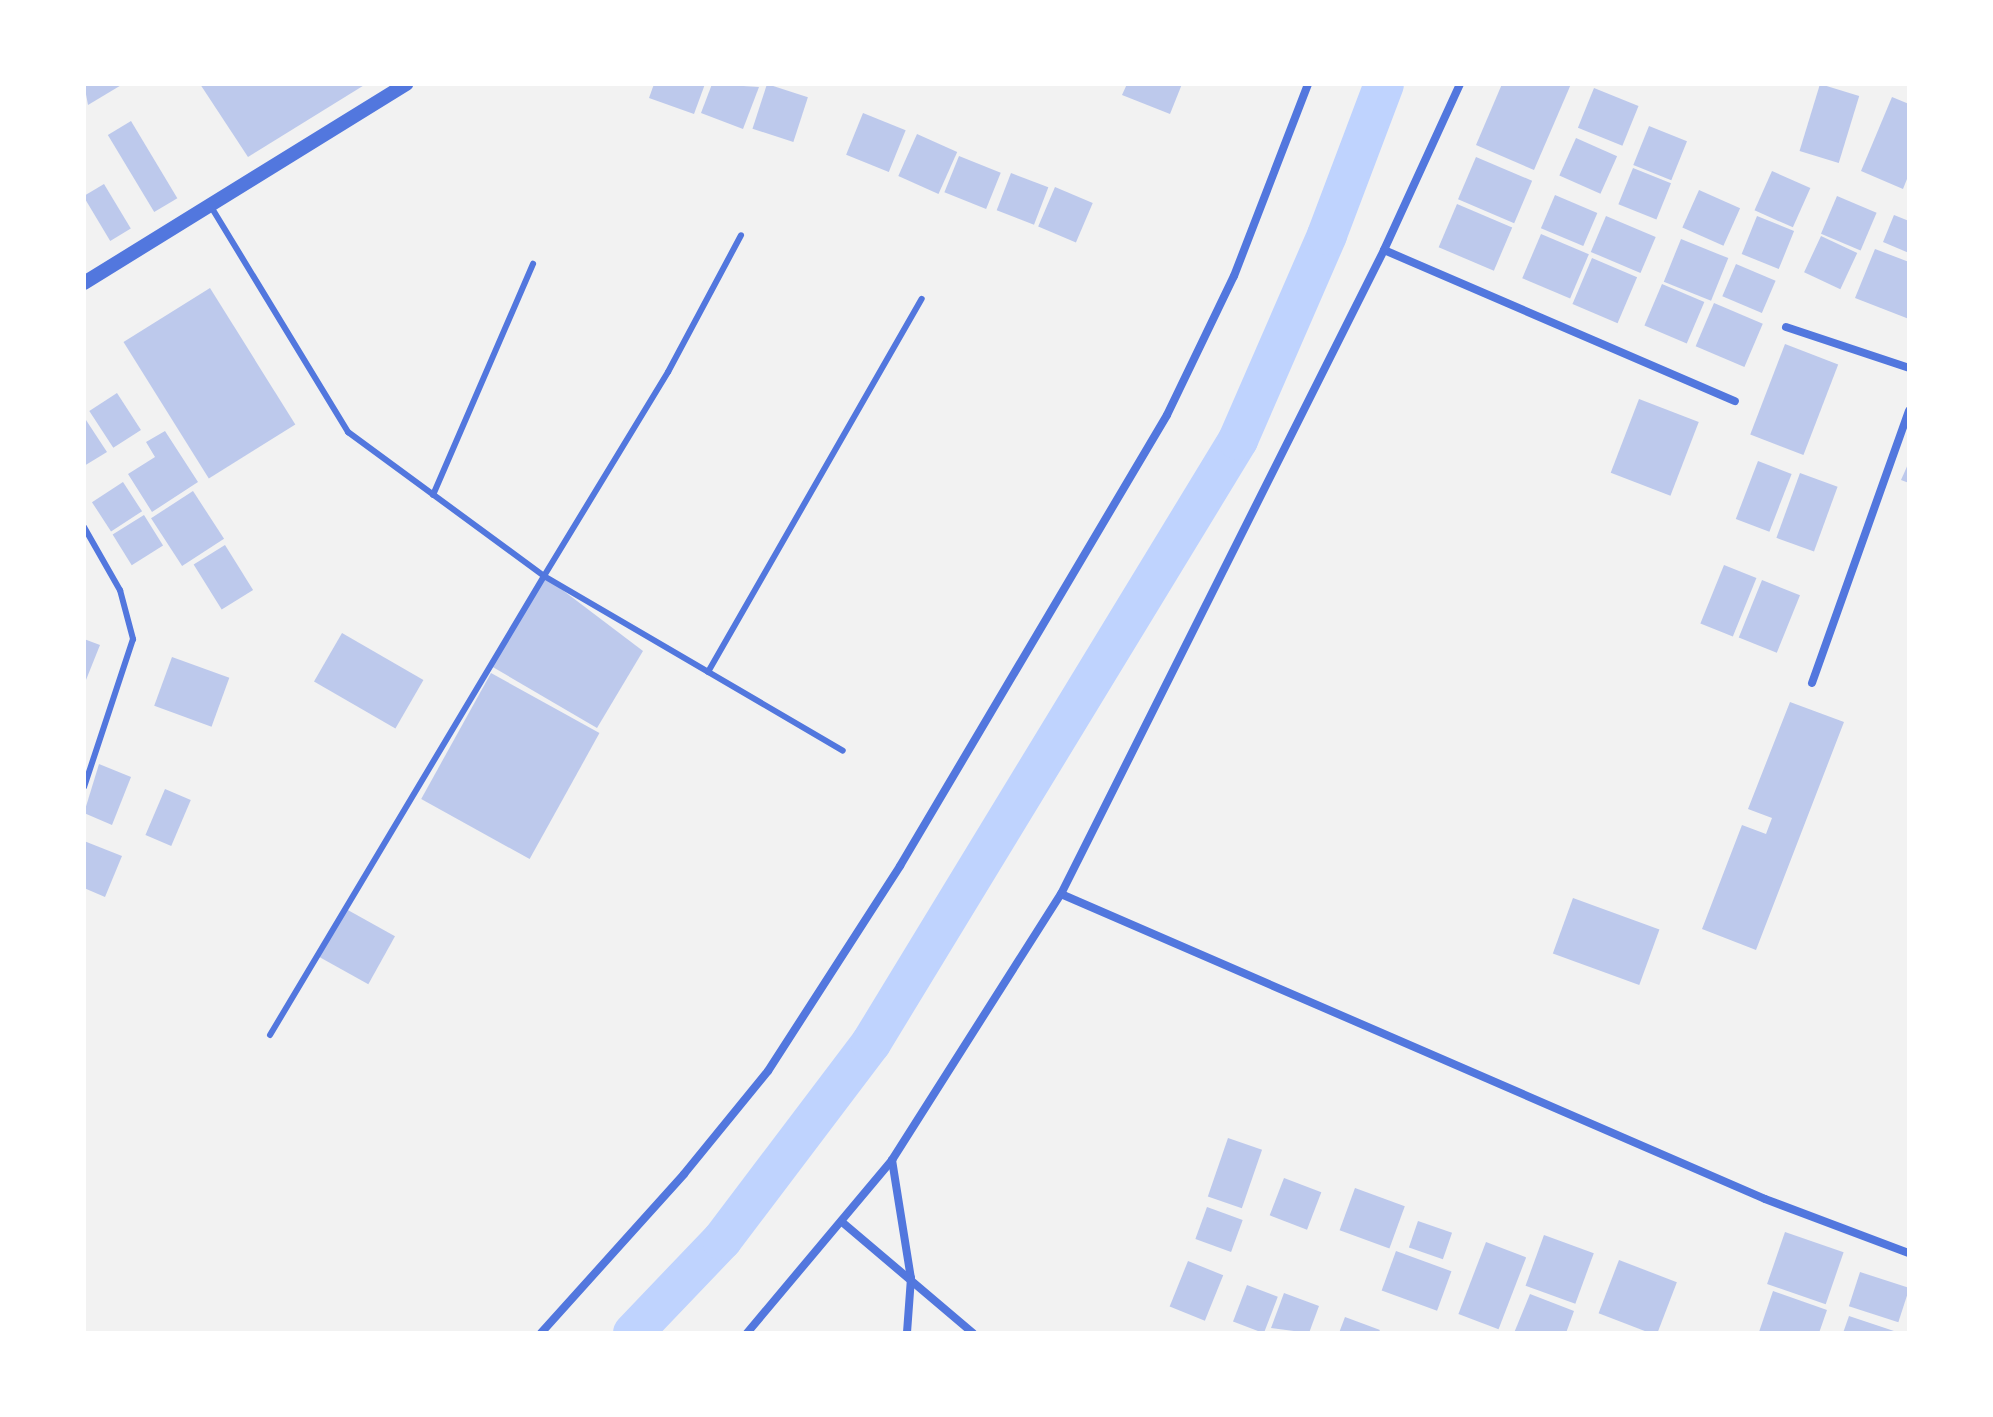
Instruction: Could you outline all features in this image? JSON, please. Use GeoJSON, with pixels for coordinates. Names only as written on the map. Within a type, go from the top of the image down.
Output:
{"type":"FeatureCollection","features":[{"type":"Feature","properties":{"kind":"street"},"geometry":{"type":"LineString","coordinates":[[84,283],[406,84]]}},
{"type":"Feature","properties":{"kind":"street"},"geometry":{"type":"LineString","coordinates":[[541,1333],[684,1174],[768,1071],[900,866],[1167,415],[1234,276],[1308,84]]}},
{"type":"Feature","properties":{"kind":"street"},"geometry":{"type":"LineString","coordinates":[[747,1333],[892,1160],[1061,894],[1384,250],[1460,84]]}},
{"type":"Feature","properties":{"kind":"street"},"geometry":{"type":"LineString","coordinates":[[1384,250],[1735,401]]}},
{"type":"Feature","properties":{"kind":"street"},"geometry":{"type":"LineString","coordinates":[[1786,327],[1909,368]]}},
{"type":"Feature","properties":{"kind":"street"},"geometry":{"type":"LineString","coordinates":[[1812,683],[1909,411]]}},
{"type":"Feature","properties":{"kind":"street"},"geometry":{"type":"LineString","coordinates":[[1061,894],[1765,1199],[1909,1253]]}},
{"type":"Feature","properties":{"kind":"street"},"geometry":{"type":"LineString","coordinates":[[892,1160],[911,1278],[907,1333]]}},
{"type":"Feature","properties":{"kind":"street"},"geometry":{"type":"LineString","coordinates":[[842,1222],[973,1333]]}},
{"type":"Feature","properties":{"kind":"lane"},"geometry":{"type":"LineString","coordinates":[[210,205],[348,432],[544,576],[843,751]]}},
{"type":"Feature","properties":{"kind":"lane"},"geometry":{"type":"LineString","coordinates":[[270,1035],[668,372],[741,235]]}},
{"type":"Feature","properties":{"kind":"lane"},"geometry":{"type":"LineString","coordinates":[[433,495],[533,264]]}},
{"type":"Feature","properties":{"kind":"lane"},"geometry":{"type":"LineString","coordinates":[[708,672],[922,299]]}},
{"type":"Feature","properties":{"kind":"lane"},"geometry":{"type":"LineString","coordinates":[[84,527],[120,590],[133,639],[84,787]]}},
{"type":"Feature","properties":{"kind":"building"},"geometry":{"type":"Polygon","coordinates":[[[84,84],[123,84],[88,105],[84,84]]]}},
{"type":"Feature","properties":{"kind":"building"},"geometry":{"type":"Polygon","coordinates":[[[200,84],[366,84],[248,157],[200,84]]]}},
{"type":"Feature","properties":{"kind":"building"},"geometry":{"type":"Polygon","coordinates":[[[654,84],[705,84],[694,114],[649,98],[654,84]]]}},
{"type":"Feature","properties":{"kind":"building"},"geometry":{"type":"Polygon","coordinates":[[[712,84],[759,87],[743,129],[701,113],[712,84]]]}},
{"type":"Feature","properties":{"kind":"building"},"geometry":{"type":"Polygon","coordinates":[[[767,84],[808,97],[793,142],[752,129],[767,84]]]}},
{"type":"Feature","properties":{"kind":"building"},"geometry":{"type":"Polygon","coordinates":[[[1127,84],[1182,84],[1170,114],[1122,95],[1127,84]]]}},
{"type":"Feature","properties":{"kind":"building"},"geometry":{"type":"Polygon","coordinates":[[[1502,84],[1571,84],[1534,170],[1476,145],[1502,84]]]}},
{"type":"Feature","properties":{"kind":"building"},"geometry":{"type":"Polygon","coordinates":[[[1820,84],[1859,96],[1839,163],[1800,151],[1820,84]]]}},
{"type":"Feature","properties":{"kind":"building"},"geometry":{"type":"Polygon","coordinates":[[[1594,88],[1639,106],[1622,146],[1578,128],[1594,88]]]}},
{"type":"Feature","properties":{"kind":"building"},"geometry":{"type":"Polygon","coordinates":[[[1892,97],[1909,104],[1909,174],[1903,189],[1861,171],[1892,97]]]}},
{"type":"Feature","properties":{"kind":"building"},"geometry":{"type":"Polygon","coordinates":[[[863,113],[906,130],[889,172],[846,155],[863,113]]]}},
{"type":"Feature","properties":{"kind":"building"},"geometry":{"type":"Polygon","coordinates":[[[131,121],[177,198],[154,212],[108,135],[131,121]]]}},
{"type":"Feature","properties":{"kind":"building"},"geometry":{"type":"Polygon","coordinates":[[[1649,126],[1687,141],[1671,180],[1633,165],[1649,126]]]}},
{"type":"Feature","properties":{"kind":"building"},"geometry":{"type":"Polygon","coordinates":[[[917,134],[957,152],[938,194],[898,176],[917,134]]]}},
{"type":"Feature","properties":{"kind":"building"},"geometry":{"type":"Polygon","coordinates":[[[1576,138],[1617,156],[1600,194],[1559,175],[1576,138]]]}},
{"type":"Feature","properties":{"kind":"building"},"geometry":{"type":"Polygon","coordinates":[[[959,156],[1001,173],[986,209],[944,192],[959,156]]]}},
{"type":"Feature","properties":{"kind":"building"},"geometry":{"type":"Polygon","coordinates":[[[1476,157],[1532,181],[1514,223],[1458,199],[1476,157]]]}},
{"type":"Feature","properties":{"kind":"building"},"geometry":{"type":"Polygon","coordinates":[[[1633,168],[1671,183],[1656,220],[1618,204],[1633,168]]]}},
{"type":"Feature","properties":{"kind":"building"},"geometry":{"type":"Polygon","coordinates":[[[1772,171],[1810,188],[1793,227],[1755,210],[1772,171]]]}},
{"type":"Feature","properties":{"kind":"building"},"geometry":{"type":"Polygon","coordinates":[[[1011,173],[1048,187],[1034,225],[997,210],[1011,173]]]}},
{"type":"Feature","properties":{"kind":"building"},"geometry":{"type":"Polygon","coordinates":[[[104,184],[131,229],[110,241],[84,197],[104,184]]]}},
{"type":"Feature","properties":{"kind":"building"},"geometry":{"type":"Polygon","coordinates":[[[1055,187],[1093,203],[1076,243],[1038,227],[1055,187]]]}},
{"type":"Feature","properties":{"kind":"building"},"geometry":{"type":"Polygon","coordinates":[[[1699,190],[1740,208],[1723,246],[1682,227],[1699,190]]]}},
{"type":"Feature","properties":{"kind":"building"},"geometry":{"type":"Polygon","coordinates":[[[1555,195],[1597,213],[1583,246],[1541,228],[1555,195]]]}},
{"type":"Feature","properties":{"kind":"building"},"geometry":{"type":"Polygon","coordinates":[[[1837,196],[1877,213],[1861,251],[1821,234],[1837,196]]]}},
{"type":"Feature","properties":{"kind":"building"},"geometry":{"type":"Polygon","coordinates":[[[1457,204],[1512,227],[1494,271],[1439,247],[1457,204]]]}},
{"type":"Feature","properties":{"kind":"building"},"geometry":{"type":"Polygon","coordinates":[[[1894,215],[1909,221],[1909,253],[1883,242],[1894,215]]]}},
{"type":"Feature","properties":{"kind":"building"},"geometry":{"type":"Polygon","coordinates":[[[1606,216],[1656,237],[1640,273],[1591,252],[1606,216]]]}},
{"type":"Feature","properties":{"kind":"building"},"geometry":{"type":"Polygon","coordinates":[[[1757,216],[1794,231],[1779,269],[1742,254],[1757,216]]]}},
{"type":"Feature","properties":{"kind":"building"},"geometry":{"type":"Polygon","coordinates":[[[1541,234],[1589,254],[1570,299],[1522,278],[1541,234]]]}},
{"type":"Feature","properties":{"kind":"building"},"geometry":{"type":"Polygon","coordinates":[[[1821,236],[1857,253],[1840,289],[1804,272],[1821,236]]]}},
{"type":"Feature","properties":{"kind":"building"},"geometry":{"type":"Polygon","coordinates":[[[1681,239],[1728,258],[1711,301],[1664,282],[1681,239]]]}},
{"type":"Feature","properties":{"kind":"building"},"geometry":{"type":"Polygon","coordinates":[[[1875,249],[1909,262],[1909,319],[1855,298],[1875,249]]]}},
{"type":"Feature","properties":{"kind":"building"},"geometry":{"type":"Polygon","coordinates":[[[1592,258],[1637,277],[1618,323],[1572,304],[1592,258]]]}},
{"type":"Feature","properties":{"kind":"building"},"geometry":{"type":"Polygon","coordinates":[[[1736,264],[1776,281],[1762,313],[1722,296],[1736,264]]]}},
{"type":"Feature","properties":{"kind":"building"},"geometry":{"type":"Polygon","coordinates":[[[1662,284],[1704,302],[1687,343],[1644,325],[1662,284]]]}},
{"type":"Feature","properties":{"kind":"building"},"geometry":{"type":"Polygon","coordinates":[[[210,288],[295,425],[209,479],[123,342],[210,288]]]}},
{"type":"Feature","properties":{"kind":"building"},"geometry":{"type":"Polygon","coordinates":[[[1714,303],[1763,324],[1744,367],[1696,346],[1714,303]]]}},
{"type":"Feature","properties":{"kind":"building"},"geometry":{"type":"Polygon","coordinates":[[[1785,344],[1838,364],[1803,455],[1750,435],[1785,344]]]}},
{"type":"Feature","properties":{"kind":"building"},"geometry":{"type":"Polygon","coordinates":[[[117,393],[141,430],[113,448],[89,411],[117,393]]]}},
{"type":"Feature","properties":{"kind":"building"},"geometry":{"type":"Polygon","coordinates":[[[1639,399],[1699,422],[1670,496],[1611,473],[1639,399]]]}},
{"type":"Feature","properties":{"kind":"building"},"geometry":{"type":"Polygon","coordinates":[[[84,417],[107,452],[84,466],[84,417]]]}},
{"type":"Feature","properties":{"kind":"building"},"geometry":{"type":"Polygon","coordinates":[[[165,431],[198,482],[152,512],[128,474],[155,457],[146,442],[165,431]]]}},
{"type":"Feature","properties":{"kind":"building"},"geometry":{"type":"Polygon","coordinates":[[[1758,461],[1792,474],[1769,532],[1736,519],[1758,461]]]}},
{"type":"Feature","properties":{"kind":"building"},"geometry":{"type":"Polygon","coordinates":[[[1909,462],[1909,483],[1901,480],[1909,462]]]}},
{"type":"Feature","properties":{"kind":"building"},"geometry":{"type":"Polygon","coordinates":[[[1800,473],[1838,487],[1814,552],[1776,538],[1800,473]]]}},
{"type":"Feature","properties":{"kind":"building"},"geometry":{"type":"Polygon","coordinates":[[[123,482],[142,511],[111,532],[92,502],[123,482]]]}},
{"type":"Feature","properties":{"kind":"building"},"geometry":{"type":"Polygon","coordinates":[[[193,491],[224,539],[182,566],[151,518],[193,491]]]}},
{"type":"Feature","properties":{"kind":"building"},"geometry":{"type":"Polygon","coordinates":[[[144,515],[163,546],[132,565],[113,535],[144,515]]]}},
{"type":"Feature","properties":{"kind":"building"},"geometry":{"type":"Polygon","coordinates":[[[225,545],[253,590],[222,610],[194,565],[225,545]]]}},
{"type":"Feature","properties":{"kind":"building"},"geometry":{"type":"Polygon","coordinates":[[[1724,565],[1756,578],[1733,637],[1700,623],[1724,565]]]}},
{"type":"Feature","properties":{"kind":"building"},"geometry":{"type":"Polygon","coordinates":[[[544,576],[643,651],[597,728],[491,666],[544,576]]]}},
{"type":"Feature","properties":{"kind":"building"},"geometry":{"type":"Polygon","coordinates":[[[1762,580],[1800,595],[1777,653],[1739,637],[1762,580]]]}},
{"type":"Feature","properties":{"kind":"building"},"geometry":{"type":"Polygon","coordinates":[[[342,633],[423,680],[395,728],[314,681],[342,633]]]}},
{"type":"Feature","properties":{"kind":"building"},"geometry":{"type":"Polygon","coordinates":[[[84,639],[100,645],[84,685],[84,639]]]}},
{"type":"Feature","properties":{"kind":"building"},"geometry":{"type":"Polygon","coordinates":[[[172,657],[229,678],[212,727],[154,706],[172,657]]]}},
{"type":"Feature","properties":{"kind":"building"},"geometry":{"type":"Polygon","coordinates":[[[491,673],[599,733],[530,859],[421,799],[491,673]]]}},
{"type":"Feature","properties":{"kind":"building"},"geometry":{"type":"Polygon","coordinates":[[[1790,702],[1844,722],[1756,950],[1702,929],[1742,825],[1766,834],[1772,818],[1748,809],[1790,702]]]}},
{"type":"Feature","properties":{"kind":"building"},"geometry":{"type":"Polygon","coordinates":[[[99,764],[131,777],[112,825],[84,813],[99,764]]]}},
{"type":"Feature","properties":{"kind":"building"},"geometry":{"type":"Polygon","coordinates":[[[165,789],[191,800],[171,846],[145,835],[165,789]]]}},
{"type":"Feature","properties":{"kind":"building"},"geometry":{"type":"Polygon","coordinates":[[[84,841],[122,856],[105,897],[84,888],[84,841]]]}},
{"type":"Feature","properties":{"kind":"building"},"geometry":{"type":"Polygon","coordinates":[[[1573,898],[1659,929],[1639,985],[1553,953],[1573,898]]]}},
{"type":"Feature","properties":{"kind":"building"},"geometry":{"type":"Polygon","coordinates":[[[346,909],[395,936],[368,984],[319,957],[346,909]]]}},
{"type":"Feature","properties":{"kind":"building"},"geometry":{"type":"Polygon","coordinates":[[[1228,1138],[1262,1150],[1242,1208],[1208,1197],[1228,1138]]]}},
{"type":"Feature","properties":{"kind":"building"},"geometry":{"type":"Polygon","coordinates":[[[1284,1178],[1321,1192],[1307,1230],[1270,1215],[1284,1178]]]}},
{"type":"Feature","properties":{"kind":"building"},"geometry":{"type":"Polygon","coordinates":[[[1355,1188],[1405,1206],[1389,1248],[1340,1230],[1355,1188]]]}},
{"type":"Feature","properties":{"kind":"building"},"geometry":{"type":"Polygon","coordinates":[[[1207,1207],[1243,1220],[1231,1252],[1195,1239],[1207,1207]]]}},
{"type":"Feature","properties":{"kind":"building"},"geometry":{"type":"Polygon","coordinates":[[[1418,1221],[1452,1233],[1443,1259],[1409,1247],[1418,1221]]]}},
{"type":"Feature","properties":{"kind":"building"},"geometry":{"type":"Polygon","coordinates":[[[1785,1232],[1844,1252],[1826,1304],[1767,1284],[1785,1232]]]}},
{"type":"Feature","properties":{"kind":"building"},"geometry":{"type":"Polygon","coordinates":[[[1544,1235],[1594,1253],[1575,1304],[1526,1286],[1544,1235]]]}},
{"type":"Feature","properties":{"kind":"building"},"geometry":{"type":"Polygon","coordinates":[[[1486,1242],[1526,1257],[1499,1329],[1458,1314],[1486,1242]]]}},
{"type":"Feature","properties":{"kind":"building"},"geometry":{"type":"Polygon","coordinates":[[[1396,1251],[1451,1271],[1437,1311],[1382,1290],[1396,1251]]]}},
{"type":"Feature","properties":{"kind":"building"},"geometry":{"type":"Polygon","coordinates":[[[1619,1260],[1677,1282],[1657,1333],[1599,1313],[1619,1260]]]}},
{"type":"Feature","properties":{"kind":"building"},"geometry":{"type":"Polygon","coordinates":[[[1188,1261],[1223,1275],[1205,1321],[1170,1306],[1188,1261]]]}},
{"type":"Feature","properties":{"kind":"building"},"geometry":{"type":"Polygon","coordinates":[[[1860,1272],[1909,1288],[1898,1322],[1849,1306],[1860,1272]]]}},
{"type":"Feature","properties":{"kind":"building"},"geometry":{"type":"Polygon","coordinates":[[[1247,1285],[1278,1297],[1264,1333],[1233,1321],[1247,1285]]]}},
{"type":"Feature","properties":{"kind":"building"},"geometry":{"type":"Polygon","coordinates":[[[1773,1291],[1827,1310],[1819,1333],[1759,1332],[1773,1291]]]}},
{"type":"Feature","properties":{"kind":"building"},"geometry":{"type":"Polygon","coordinates":[[[1284,1293],[1319,1306],[1309,1333],[1271,1328],[1284,1293]]]}},
{"type":"Feature","properties":{"kind":"building"},"geometry":{"type":"Polygon","coordinates":[[[1530,1294],[1574,1311],[1566,1333],[1514,1333],[1530,1294]]]}},
{"type":"Feature","properties":{"kind":"building"},"geometry":{"type":"Polygon","coordinates":[[[1849,1316],[1897,1332],[1897,1333],[1843,1333],[1849,1316]]]}},
{"type":"Feature","properties":{"kind":"building"},"geometry":{"type":"Polygon","coordinates":[[[1345,1317],[1380,1330],[1378,1333],[1339,1333],[1345,1317]]]}},
{"type":"Feature","properties":{"kind":"waterway"},"geometry":{"type":"LineString","coordinates":[[633,1333],[722,1240],[871,1043],[1238,440],[1327,235],[1384,84]]}}]}
